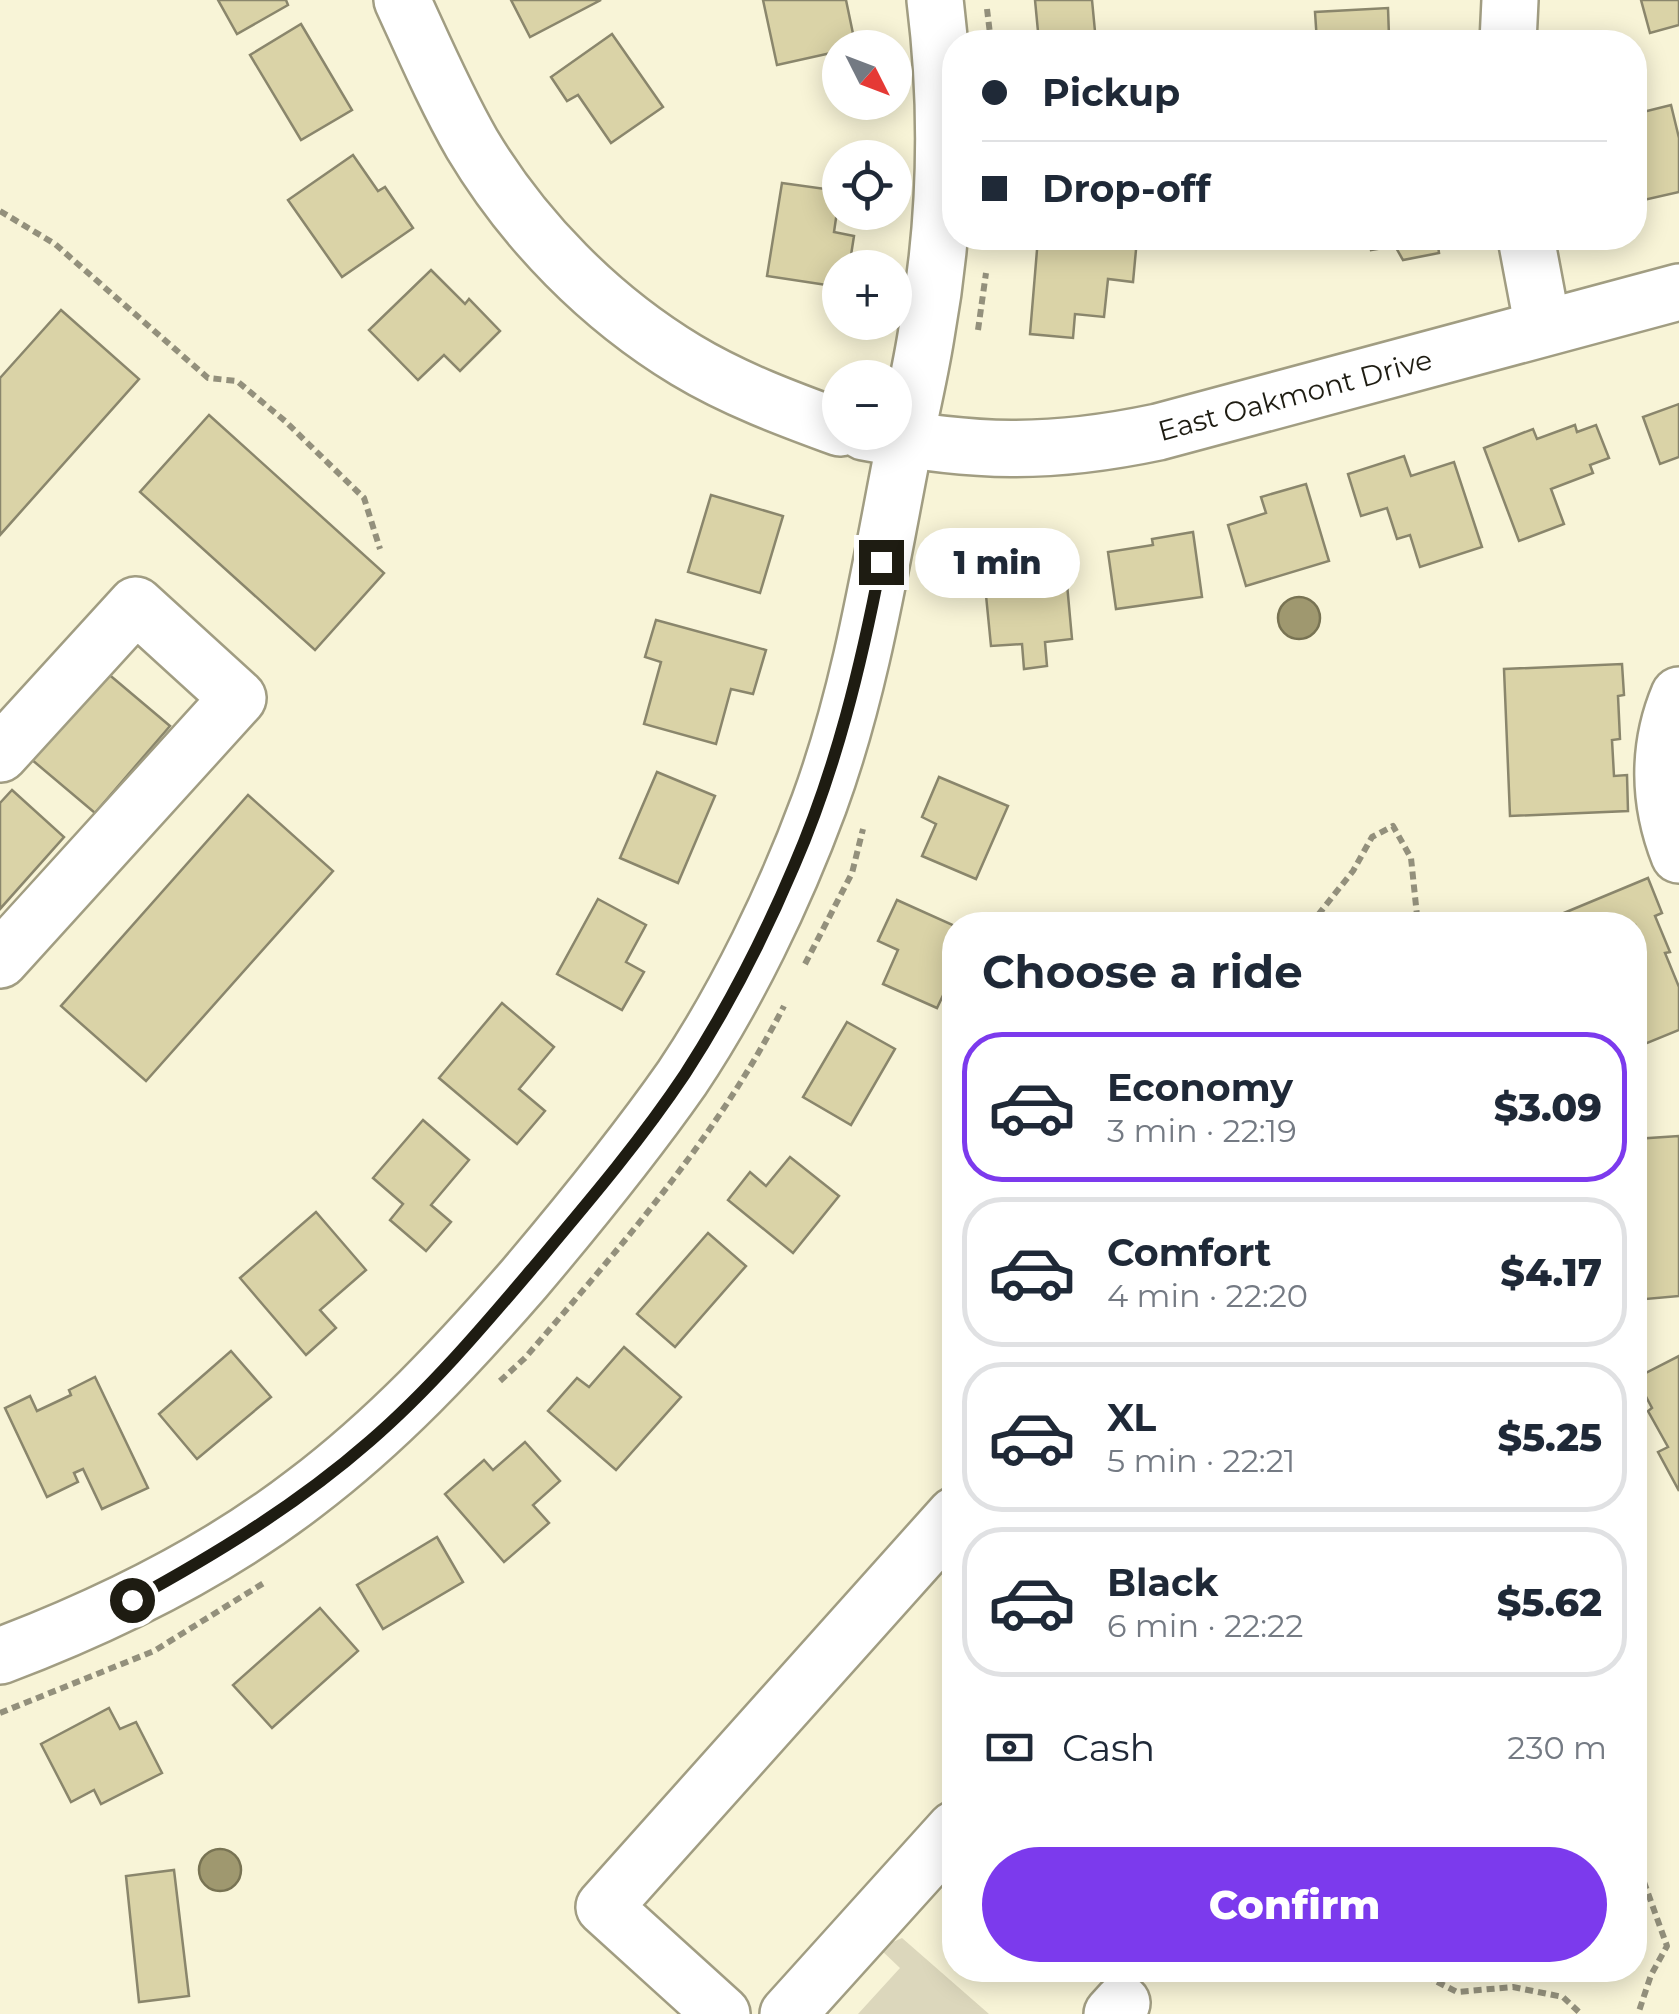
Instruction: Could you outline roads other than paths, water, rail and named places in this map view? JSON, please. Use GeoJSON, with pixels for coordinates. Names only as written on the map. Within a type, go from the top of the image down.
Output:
{"type":"FeatureCollection","features":[{"type":"Feature","properties":{"kind":"street"},"geometry":{"type":"LineString","coordinates":[[402,0],[472,145],[522,215],[590,288],[687,361],[730,384],[822,421]]}},
{"type":"Feature","properties":{"kind":"street"},"geometry":{"type":"LineString","coordinates":[[935,0],[942,53]]}},
{"type":"Feature","properties":{"kind":"street"},"geometry":{"type":"LineString","coordinates":[[1509,30],[1510,0]]}},
{"type":"Feature","properties":{"kind":"street"},"geometry":{"type":"LineString","coordinates":[[912,368],[926,334],[942,196]]}},
{"type":"Feature","properties":{"kind":"street"},"geometry":{"type":"LineString","coordinates":[[1528,250],[1543,328]]}},
{"type":"Feature","properties":{"kind":"street","name":"East Oakmont Drive"},"geometry":{"type":"LineString","coordinates":[[912,440],[985,450],[1094,446],[1679,292]]}},
{"type":"Feature","properties":{"kind":"street"},"geometry":{"type":"LineString","coordinates":[[0,1656],[132,1600],[243,1537],[304,1494],[371,1440],[418,1394],[500,1307],[626,1154],[685,1073],[744,969],[807,834],[842,734],[864,650],[883,450]]}},
{"type":"Feature","properties":{"kind":"street"},"geometry":{"type":"LineString","coordinates":[[0,754],[136,605],[238,698],[0,960]]}},
{"type":"Feature","properties":{"kind":"street"},"geometry":{"type":"LineString","coordinates":[[1679,695],[1668,727],[1662,786],[1670,833],[1679,855]]}},
{"type":"Feature","properties":{"kind":"street"},"geometry":{"type":"LineString","coordinates":[[722,2014],[604,1908],[942,1530]]}},
{"type":"Feature","properties":{"kind":"street"},"geometry":{"type":"LineString","coordinates":[[788,2014],[942,1842]]}}]}
